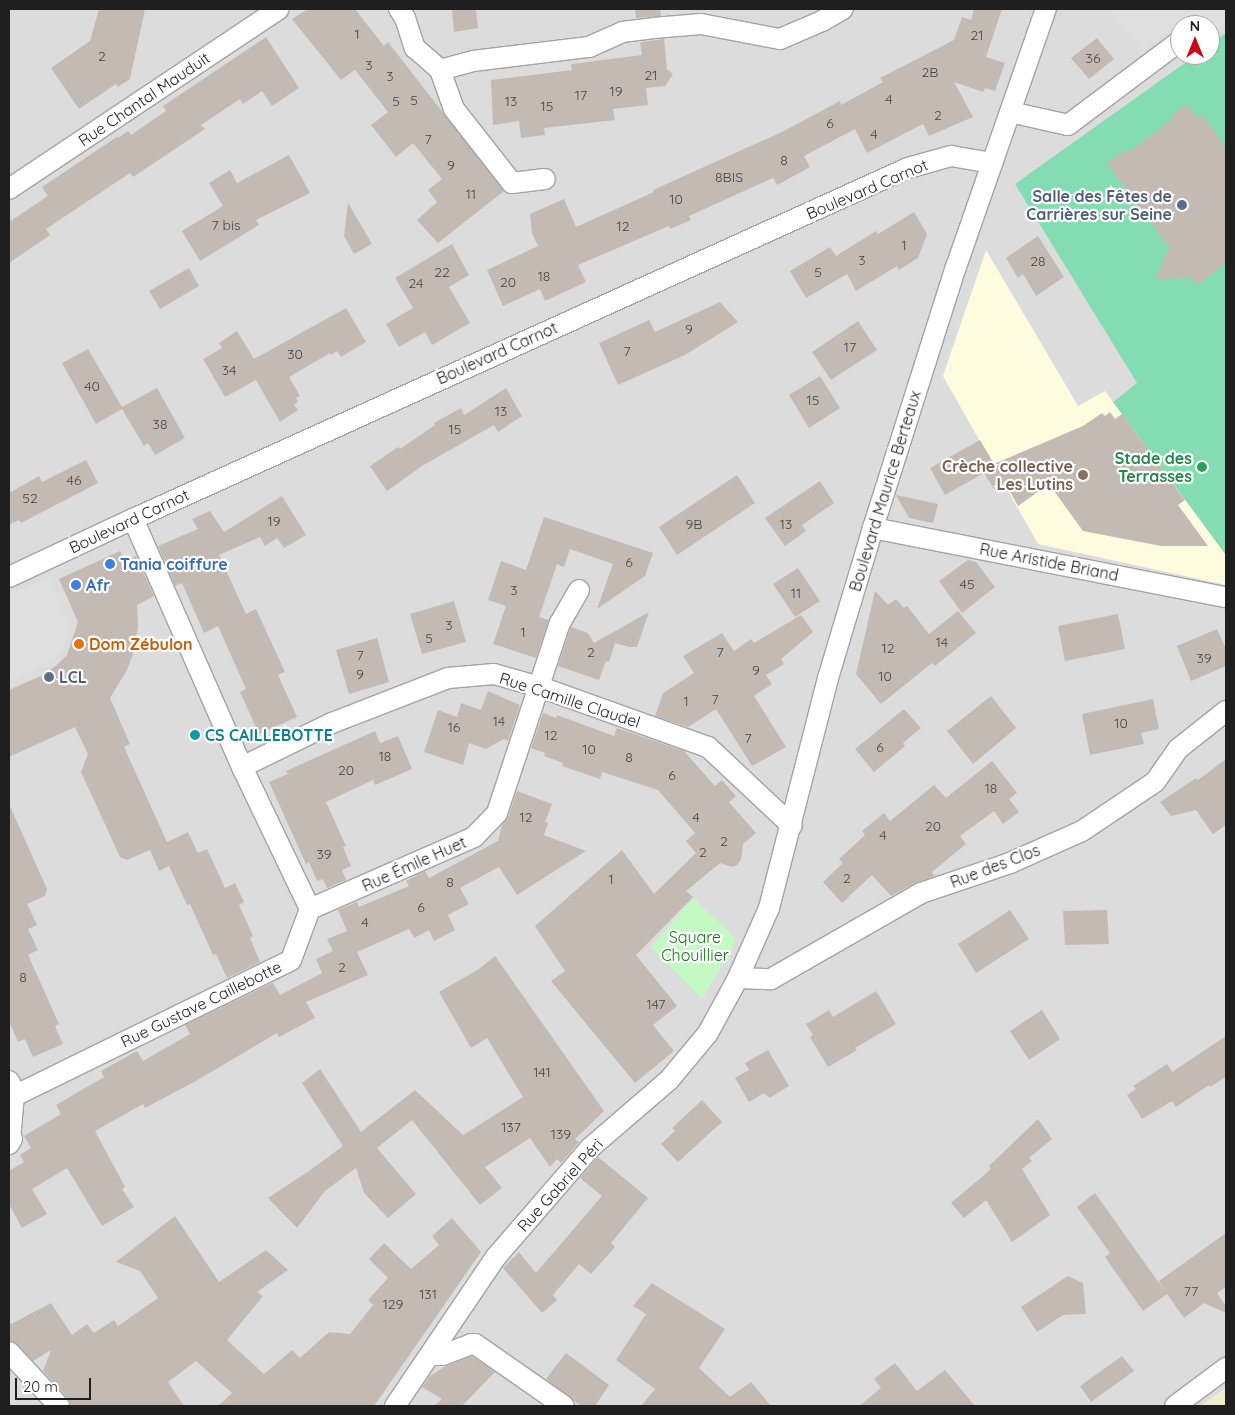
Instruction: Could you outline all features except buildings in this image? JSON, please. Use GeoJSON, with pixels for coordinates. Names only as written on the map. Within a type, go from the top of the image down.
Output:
{"type":"FeatureCollection","features":[{"type":"Feature","properties":{"kind":"street","name":"Rue Chantal Mauduit"},"geometry":{"type":"LineString","coordinates":[[9,189],[279,9]]}},
{"type":"Feature","properties":{"kind":"street"},"geometry":{"type":"LineString","coordinates":[[399,9],[405,18],[415,48],[440,70],[454,108],[512,183],[545,179]]}},
{"type":"Feature","properties":{"kind":"street"},"geometry":{"type":"LineString","coordinates":[[440,70],[473,61],[590,47],[622,32],[654,28],[701,24],[780,39],[822,21],[842,9]]}},
{"type":"Feature","properties":{"kind":"street","name":"Boulevard Maurice Berteaux"},"geometry":{"type":"LineString","coordinates":[[738,978],[769,908],[792,826],[828,678],[872,528],[956,267],[1046,9]]}},
{"type":"Feature","properties":{"kind":"street"},"geometry":{"type":"LineString","coordinates":[[1010,112],[1068,125],[1170,48]]}},
{"type":"Feature","properties":{"kind":"street","name":"Boulevard Carnot"},"geometry":{"type":"LineString","coordinates":[[9,577],[908,168],[951,156],[992,163]]}},
{"type":"Feature","properties":{"kind":"street"},"geometry":{"type":"LineString","coordinates":[[133,519],[242,767],[310,909]]}},
{"type":"Feature","properties":{"kind":"street","name":"Rue Aristide Briand"},"geometry":{"type":"LineString","coordinates":[[872,528],[1226,597]]}},
{"type":"Feature","properties":{"kind":"street","name":"Rue Émile Huet"},"geometry":{"type":"LineString","coordinates":[[310,909],[474,837],[497,813],[560,623],[578,590]]}},
{"type":"Feature","properties":{"kind":"street","name":"Rue Camille Claudel"},"geometry":{"type":"LineString","coordinates":[[242,767],[332,723],[448,678],[494,674],[540,687],[708,747],[792,826]]}},
{"type":"Feature","properties":{"kind":"street","name":"Rue des Clos"},"geometry":{"type":"LineString","coordinates":[[738,978],[771,979],[921,893],[1010,863],[1082,831],[1155,782],[1178,749],[1226,711]]}},
{"type":"Feature","properties":{"kind":"street","name":"Rue Gustave Caillebotte"},"geometry":{"type":"LineString","coordinates":[[12,1088],[291,960],[310,909]]}},
{"type":"Feature","properties":{"kind":"street","name":"Rue Gabriel Péri"},"geometry":{"type":"LineString","coordinates":[[394,1406],[496,1257],[590,1148],[669,1080],[708,1033],[738,978]]}},
{"type":"Feature","properties":{"kind":"street"},"geometry":{"type":"LineString","coordinates":[[10,1142],[12,1088]]}},
{"type":"Feature","properties":{"kind":"street"},"geometry":{"type":"LineString","coordinates":[[430,1355],[443,1355],[475,1344],[564,1406]]}},
{"type":"Feature","properties":{"kind":"street"},"geometry":{"type":"LineString","coordinates":[[9,1352],[59,1406]]}},
{"type":"Feature","properties":{"kind":"street"},"geometry":{"type":"LineString","coordinates":[[1175,1406],[1226,1368]]}},
{"type":"Feature","properties":{"kind":"shaded area"},"geometry":{"type":"Polygon","coordinates":[[[9,9],[1226,9],[1226,1388],[1200,1406],[9,1406],[9,9]]]}},
{"type":"Feature","properties":{"kind":"shaded area"},"geometry":{"type":"Polygon","coordinates":[[[1109,9],[1226,9],[1226,22],[1220,27],[1220,15],[1170,15],[1170,30],[1143,51],[1109,9]]]}},
{"type":"Feature","properties":{"kind":"shaded area","name":"Crèche collective Les Lutins"},"geometry":{"type":"Polygon","coordinates":[[[986,250],[1078,406],[1105,391],[1226,555],[1226,585],[1038,544],[943,376],[986,250]]]}},
{"type":"Feature","properties":{"kind":"shaded area"},"geometry":{"type":"Polygon","coordinates":[[[48,577],[64,613],[68,632],[63,650],[43,666],[9,681],[9,594],[48,577]]]}},
{"type":"Feature","properties":{"kind":"green space"},"geometry":{"type":"Polygon","coordinates":[[[1226,33],[1226,555],[1113,402],[1137,383],[1015,184],[1182,65],[1220,65],[1220,38],[1226,33]]]}},
{"type":"Feature","properties":{"kind":"green space","name":"Square Chouillier"},"geometry":{"type":"Polygon","coordinates":[[[693,898],[737,939],[702,999],[651,947],[693,898]]]}},
{"type":"Feature","properties":{"kind":"green space"},"geometry":{"type":"Polygon","coordinates":[[[1226,1388],[1226,1406],[1200,1406],[1226,1388]]]}},
{"type":"Feature","properties":{"kind":"place","name":"Salle des Fêtes de Carrières sur Seine"},"geometry":{"type":"Point","coordinates":[1182,205]}},
{"type":"Feature","properties":{"kind":"place","name":"Stade des Terrasses"},"geometry":{"type":"Point","coordinates":[1202,467]}},
{"type":"Feature","properties":{"kind":"place","name":"Crèche collective Les Lutins"},"geometry":{"type":"Point","coordinates":[1083,475]}},
{"type":"Feature","properties":{"kind":"place","name":"Tania coiffure"},"geometry":{"type":"Point","coordinates":[110,564]}},
{"type":"Feature","properties":{"kind":"place","name":"Afr"},"geometry":{"type":"Point","coordinates":[76,585]}},
{"type":"Feature","properties":{"kind":"place","name":"Dom Zébulon"},"geometry":{"type":"Point","coordinates":[79,644]}},
{"type":"Feature","properties":{"kind":"place","name":"LCL"},"geometry":{"type":"Point","coordinates":[49,677]}},
{"type":"Feature","properties":{"kind":"place","name":"CS CAILLEBOTTE"},"geometry":{"type":"Point","coordinates":[195,735]}}]}
